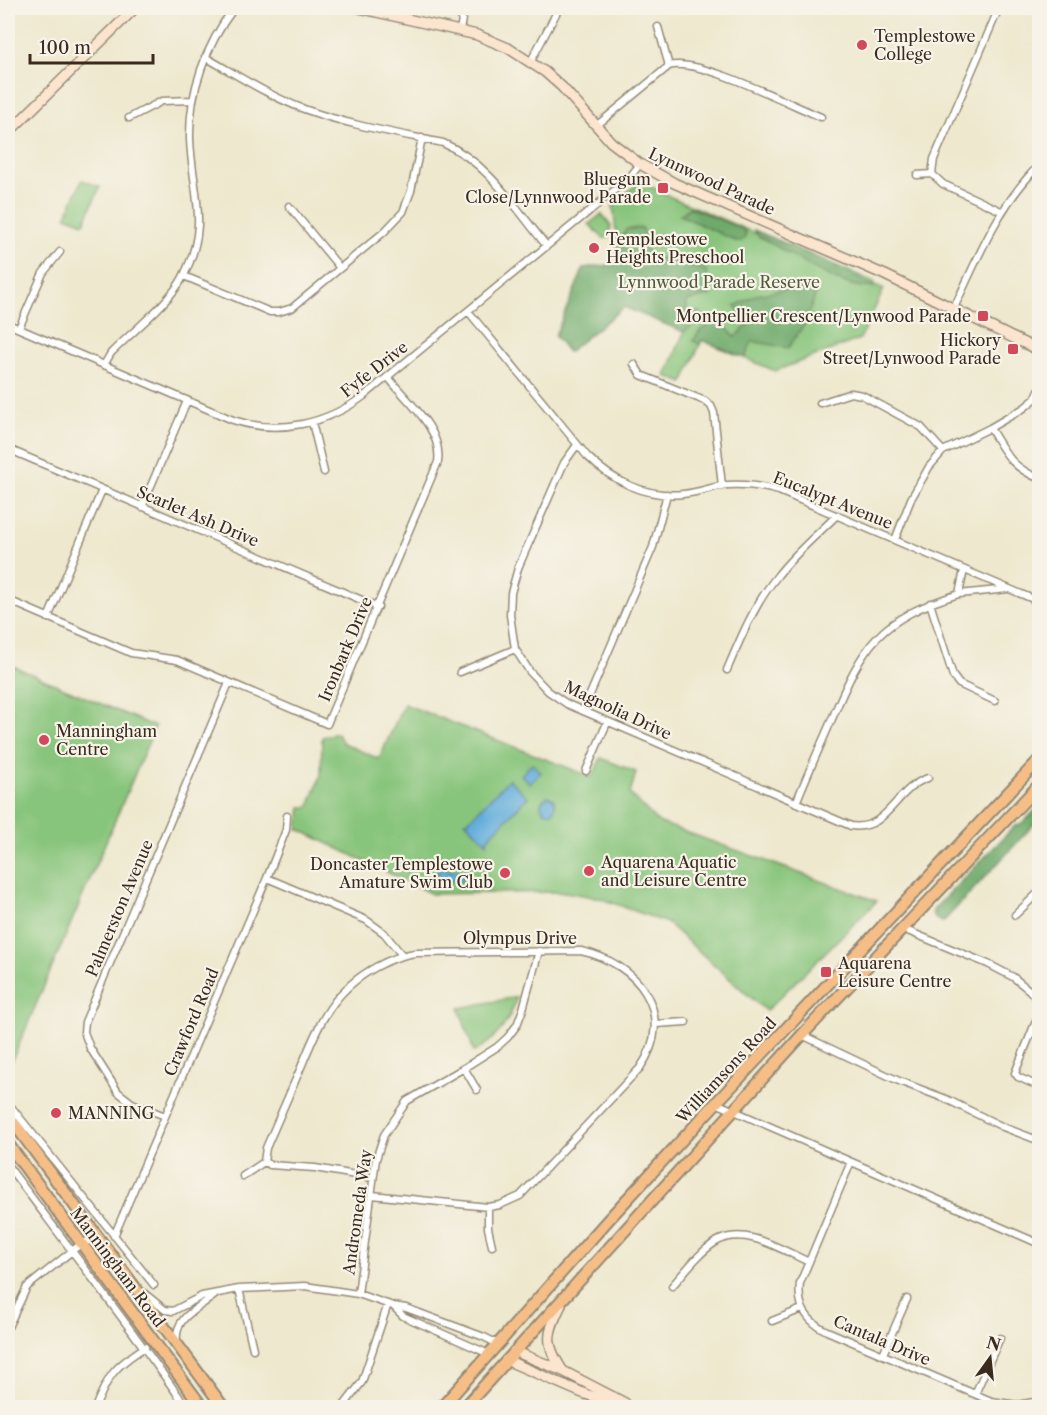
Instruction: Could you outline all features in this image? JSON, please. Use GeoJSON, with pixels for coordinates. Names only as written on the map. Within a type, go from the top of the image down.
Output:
{"type":"FeatureCollection","features":[{"type":"Feature","properties":{"kind":"main road","name":"Lynnwood Parade"},"geometry":{"type":"LineString","coordinates":[[359,8],[460,30],[493,41],[531,61],[562,87],[618,147],[640,164],[674,183],[885,275],[1040,351]]}},
{"type":"Feature","properties":{"kind":"main road"},"geometry":{"type":"LineString","coordinates":[[8,133],[128,10]]}},
{"type":"Feature","properties":{"kind":"main road","name":"Williamsons Road"},"geometry":{"type":"LineString","coordinates":[[441,1407],[716,1103],[1040,759]]}},
{"type":"Feature","properties":{"kind":"main road","name":"Williamsons Road"},"geometry":{"type":"LineString","coordinates":[[468,1405],[514,1351],[802,1035],[1040,784]]}},
{"type":"Feature","properties":{"kind":"main road"},"geometry":{"type":"LineString","coordinates":[[889,919],[902,928]]}},
{"type":"Feature","properties":{"kind":"main road","name":"Manningham Road"},"geometry":{"type":"LineString","coordinates":[[8,1115],[224,1407]]}},
{"type":"Feature","properties":{"kind":"main road","name":"Manningham Road"},"geometry":{"type":"LineString","coordinates":[[8,1144],[203,1407]]}},
{"type":"Feature","properties":{"kind":"main road"},"geometry":{"type":"LineString","coordinates":[[563,1371],[549,1347],[548,1336],[565,1296]]}},
{"type":"Feature","properties":{"kind":"main road"},"geometry":{"type":"LineString","coordinates":[[145,1329],[159,1320]]}},
{"type":"Feature","properties":{"kind":"main road"},"geometry":{"type":"LineString","coordinates":[[498,1344],[563,1371],[613,1395],[632,1407]]}},
{"type":"Feature","properties":{"kind":"main road"},"geometry":{"type":"LineString","coordinates":[[490,1354],[585,1394],[632,1407]]}},
{"type":"Feature","properties":{"kind":"street"},"geometry":{"type":"LineString","coordinates":[[104,365],[111,353],[169,297],[184,276],[195,246],[199,221],[190,138],[193,100],[205,57],[222,24],[234,8]]}},
{"type":"Feature","properties":{"kind":"street"},"geometry":{"type":"LineString","coordinates":[[460,30],[464,8]]}},
{"type":"Feature","properties":{"kind":"street"},"geometry":{"type":"LineString","coordinates":[[531,61],[559,8]]}},
{"type":"Feature","properties":{"kind":"street"},"geometry":{"type":"LineString","coordinates":[[932,174],[934,159],[999,8]]}},
{"type":"Feature","properties":{"kind":"street"},"geometry":{"type":"LineString","coordinates":[[658,27],[669,66]]}},
{"type":"Feature","properties":{"kind":"street"},"geometry":{"type":"LineString","coordinates":[[205,57],[275,96],[302,108],[454,148],[479,166],[546,246]]}},
{"type":"Feature","properties":{"kind":"street"},"geometry":{"type":"LineString","coordinates":[[596,126],[669,66],[675,64],[697,66],[821,117]]}},
{"type":"Feature","properties":{"kind":"street"},"geometry":{"type":"LineString","coordinates":[[129,118],[162,101],[193,100]]}},
{"type":"Feature","properties":{"kind":"street"},"geometry":{"type":"LineString","coordinates":[[184,276],[258,308],[279,312],[291,308],[384,232],[403,213],[411,191],[422,138]]}},
{"type":"Feature","properties":{"kind":"street","name":"Fyfe Drive"},"geometry":{"type":"LineString","coordinates":[[8,324],[233,420],[252,425],[283,427],[312,422],[333,415],[351,405],[388,376],[630,177],[640,164]]}},
{"type":"Feature","properties":{"kind":"street"},"geometry":{"type":"LineString","coordinates":[[953,310],[1001,211],[1026,178],[1040,164]]}},
{"type":"Feature","properties":{"kind":"street"},"geometry":{"type":"LineString","coordinates":[[917,175],[932,174],[943,184],[1001,211]]}},
{"type":"Feature","properties":{"kind":"street"},"geometry":{"type":"LineString","coordinates":[[289,206],[340,268]]}},
{"type":"Feature","properties":{"kind":"street"},"geometry":{"type":"LineString","coordinates":[[19,328],[43,273],[60,252]]}},
{"type":"Feature","properties":{"kind":"street","name":"Eucalypt Avenue"},"geometry":{"type":"LineString","coordinates":[[468,311],[577,445],[595,464],[617,480],[645,491],[667,494],[683,494],[722,486],[761,486],[779,491],[1040,602]]}},
{"type":"Feature","properties":{"kind":"street"},"geometry":{"type":"LineString","coordinates":[[634,364],[641,375],[705,401],[711,406],[714,412],[722,486]]}},
{"type":"Feature","properties":{"kind":"street","name":"Ironbark Drive"},"geometry":{"type":"LineString","coordinates":[[8,600],[131,653],[177,660],[327,724],[378,607],[439,456],[437,442],[429,427],[388,376]]}},
{"type":"Feature","properties":{"kind":"street"},"geometry":{"type":"LineString","coordinates":[[895,540],[911,499],[929,467],[943,451],[990,428],[1030,404],[1040,388]]}},
{"type":"Feature","properties":{"kind":"street"},"geometry":{"type":"LineString","coordinates":[[820,403],[851,393],[862,395],[921,427],[943,451]]}},
{"type":"Feature","properties":{"kind":"street"},"geometry":{"type":"LineString","coordinates":[[142,507],[188,401]]}},
{"type":"Feature","properties":{"kind":"street"},"geometry":{"type":"LineString","coordinates":[[312,422],[324,472]]}},
{"type":"Feature","properties":{"kind":"street"},"geometry":{"type":"LineString","coordinates":[[990,428],[1012,463],[1024,472],[1040,478]]}},
{"type":"Feature","properties":{"kind":"street","name":"Magnolia Drive"},"geometry":{"type":"LineString","coordinates":[[577,445],[564,463],[513,583],[511,593],[510,615],[516,649],[539,683],[557,698],[608,723],[850,826],[862,828],[871,825],[917,781],[927,778]]}},
{"type":"Feature","properties":{"kind":"street","name":"Scarlet Ash Drive"},"geometry":{"type":"LineString","coordinates":[[8,449],[378,607]]}},
{"type":"Feature","properties":{"kind":"street"},"geometry":{"type":"LineString","coordinates":[[48,618],[102,490]]}},
{"type":"Feature","properties":{"kind":"street"},"geometry":{"type":"LineString","coordinates":[[583,711],[653,548],[667,494]]}},
{"type":"Feature","properties":{"kind":"street"},"geometry":{"type":"LineString","coordinates":[[727,670],[760,600],[778,575],[837,515]]}},
{"type":"Feature","properties":{"kind":"street"},"geometry":{"type":"LineString","coordinates":[[959,594],[964,570]]}},
{"type":"Feature","properties":{"kind":"street"},"geometry":{"type":"LineString","coordinates":[[796,803],[849,679],[873,642],[891,625],[930,603],[959,594],[1008,589]]}},
{"type":"Feature","properties":{"kind":"street"},"geometry":{"type":"LineString","coordinates":[[930,603],[953,675],[959,684],[995,701]]}},
{"type":"Feature","properties":{"kind":"street"},"geometry":{"type":"LineString","coordinates":[[460,672],[516,649]]}},
{"type":"Feature","properties":{"kind":"street","name":"Palmerston Avenue"},"geometry":{"type":"LineString","coordinates":[[165,1116],[132,1103],[118,1092],[86,1040],[84,1032],[86,1022],[229,683]]}},
{"type":"Feature","properties":{"kind":"street"},"geometry":{"type":"LineString","coordinates":[[586,771],[608,723]]}},
{"type":"Feature","properties":{"kind":"street","name":"Crawford Road"},"geometry":{"type":"LineString","coordinates":[[114,1236],[267,878],[286,830],[287,816]]}},
{"type":"Feature","properties":{"kind":"street"},"geometry":{"type":"LineString","coordinates":[[267,878],[366,920],[384,933],[402,955]]}},
{"type":"Feature","properties":{"kind":"street"},"geometry":{"type":"LineString","coordinates":[[1015,915],[1040,891]]}},
{"type":"Feature","properties":{"kind":"street"},"geometry":{"type":"LineString","coordinates":[[902,928],[1016,978],[1040,1002]]}},
{"type":"Feature","properties":{"kind":"street","name":"Andromeda Way"},"geometry":{"type":"LineString","coordinates":[[358,1294],[379,1145],[400,1110],[415,1096],[464,1068],[497,1047],[508,1037],[517,1025],[526,1001],[539,951]]}},
{"type":"Feature","properties":{"kind":"street","name":"Olympus Drive"},"geometry":{"type":"LineString","coordinates":[[264,1162],[266,1148],[316,1032],[329,1008],[347,986],[402,955],[581,951],[604,957],[629,973],[641,985],[648,997],[656,1024]]}},
{"type":"Feature","properties":{"kind":"street"},"geometry":{"type":"LineString","coordinates":[[1040,1011],[1015,1073],[1018,1077],[1040,1087]]}},
{"type":"Feature","properties":{"kind":"street"},"geometry":{"type":"LineString","coordinates":[[372,1195],[488,1207],[500,1205],[520,1196],[640,1068],[651,1048],[656,1024],[686,1022]]}},
{"type":"Feature","properties":{"kind":"street"},"geometry":{"type":"LineString","coordinates":[[802,1035],[899,1081],[946,1099],[1003,1127],[1040,1141]]}},
{"type":"Feature","properties":{"kind":"street"},"geometry":{"type":"LineString","coordinates":[[464,1068],[477,1090]]}},
{"type":"Feature","properties":{"kind":"street","name":"Manningham Road"},"geometry":{"type":"LineString","coordinates":[[8,1103],[154,1285]]}},
{"type":"Feature","properties":{"kind":"street"},"geometry":{"type":"LineString","coordinates":[[716,1103],[1040,1244]]}},
{"type":"Feature","properties":{"kind":"street"},"geometry":{"type":"LineString","coordinates":[[243,1176],[264,1162],[270,1165],[315,1168],[374,1178]]}},
{"type":"Feature","properties":{"kind":"street"},"geometry":{"type":"LineString","coordinates":[[772,1321],[802,1309],[800,1283],[851,1162]]}},
{"type":"Feature","properties":{"kind":"street","name":"Manningham Road"},"geometry":{"type":"LineString","coordinates":[[8,1166],[70,1252],[145,1347],[187,1407]]}},
{"type":"Feature","properties":{"kind":"street"},"geometry":{"type":"LineString","coordinates":[[488,1207],[488,1228],[492,1246]]}},
{"type":"Feature","properties":{"kind":"street"},"geometry":{"type":"LineString","coordinates":[[672,1286],[705,1251],[726,1237],[741,1236],[754,1239],[809,1262]]}},
{"type":"Feature","properties":{"kind":"street"},"geometry":{"type":"LineString","coordinates":[[8,1328],[27,1287],[82,1243],[99,1238]]}},
{"type":"Feature","properties":{"kind":"street","name":"Manningham Road"},"geometry":{"type":"LineString","coordinates":[[118,1264],[123,1247]]}},
{"type":"Feature","properties":{"kind":"street"},"geometry":{"type":"LineString","coordinates":[[130,1280],[165,1310],[173,1311],[191,1300],[239,1289],[305,1286],[358,1294],[427,1315],[498,1344]]}},
{"type":"Feature","properties":{"kind":"street"},"geometry":{"type":"LineString","coordinates":[[239,1289],[253,1349]]}},
{"type":"Feature","properties":{"kind":"street"},"geometry":{"type":"LineString","coordinates":[[177,1344],[178,1326],[195,1308],[216,1294]]}},
{"type":"Feature","properties":{"kind":"street"},"geometry":{"type":"LineString","coordinates":[[883,1354],[907,1299]]}},
{"type":"Feature","properties":{"kind":"street"},"geometry":{"type":"LineString","coordinates":[[391,1305],[403,1316],[490,1354]]}},
{"type":"Feature","properties":{"kind":"street"},"geometry":{"type":"LineString","coordinates":[[342,1407],[362,1382],[391,1305]]}},
{"type":"Feature","properties":{"kind":"street","name":"Cantala Drive"},"geometry":{"type":"LineString","coordinates":[[802,1309],[819,1327],[991,1401],[1010,1405],[1040,1401]]}},
{"type":"Feature","properties":{"kind":"street"},"geometry":{"type":"LineString","coordinates":[[975,1394],[1000,1338]]}},
{"type":"Feature","properties":{"kind":"street"},"geometry":{"type":"LineString","coordinates":[[95,1407],[108,1377],[117,1366],[145,1347]]}},
{"type":"Feature","properties":{"kind":"green space"},"geometry":{"type":"Polygon","coordinates":[[[82,180],[100,187],[84,223],[66,216],[82,180]]]}},
{"type":"Feature","properties":{"kind":"green space","name":"Lynnwood Parade Reserve"},"geometry":{"type":"Polygon","coordinates":[[[638,183],[644,183],[671,197],[884,289],[860,339],[775,371],[702,340],[683,383],[666,376],[684,332],[624,307],[568,352],[555,336],[584,268],[619,264],[613,204],[638,183]]]}},
{"type":"Feature","properties":{"kind":"green space"},"geometry":{"type":"Polygon","coordinates":[[[690,207],[743,229],[746,233],[744,239],[736,241],[680,215],[690,207]]]}},
{"type":"Feature","properties":{"kind":"green space"},"geometry":{"type":"Polygon","coordinates":[[[602,214],[611,226],[609,238],[603,238],[589,224],[602,214]]]}},
{"type":"Feature","properties":{"kind":"green space"},"geometry":{"type":"Polygon","coordinates":[[[643,228],[647,254],[706,270],[711,295],[687,301],[687,312],[699,312],[701,319],[684,332],[624,307],[568,352],[555,336],[584,268],[619,264],[616,238],[620,238],[627,229],[643,228]]]}},
{"type":"Feature","properties":{"kind":"green space"},"geometry":{"type":"Polygon","coordinates":[[[754,230],[874,282],[876,286],[863,287],[833,278],[758,236],[754,230]]]}},
{"type":"Feature","properties":{"kind":"green space"},"geometry":{"type":"Polygon","coordinates":[[[792,288],[817,290],[806,322],[788,348],[752,341],[745,358],[702,340],[700,344],[693,341],[700,331],[718,318],[735,337],[749,324],[735,306],[756,295],[792,288]]]}},
{"type":"Feature","properties":{"kind":"green space","name":"Manningham Centre"},"geometry":{"type":"Polygon","coordinates":[[[8,664],[155,727],[8,1070],[8,664]]]}},
{"type":"Feature","properties":{"kind":"green space","name":"Aquarena Aquatic and Leisure Centre"},"geometry":{"type":"Polygon","coordinates":[[[404,704],[592,777],[601,758],[636,772],[630,794],[658,822],[877,901],[766,1011],[667,923],[600,898],[565,892],[432,894],[298,829],[301,807],[309,807],[321,775],[322,737],[337,733],[343,743],[379,759],[404,704]]]}},
{"type":"Feature","properties":{"kind":"green space"},"geometry":{"type":"Polygon","coordinates":[[[1039,806],[1039,819],[943,922],[934,918],[932,913],[934,909],[1015,826],[1024,822],[1039,806]]]}},
{"type":"Feature","properties":{"kind":"green space"},"geometry":{"type":"Polygon","coordinates":[[[517,997],[510,1015],[496,1036],[474,1052],[459,1008],[517,997]]]}},
{"type":"Feature","properties":{"kind":"water"},"geometry":{"type":"Polygon","coordinates":[[[532,764],[541,772],[530,783],[521,775],[532,764]]]}},
{"type":"Feature","properties":{"kind":"water"},"geometry":{"type":"Polygon","coordinates":[[[509,779],[528,797],[487,839],[487,843],[465,821],[468,821],[509,779]]]}},
{"type":"Feature","properties":{"kind":"water"},"geometry":{"type":"Polygon","coordinates":[[[548,796],[554,799],[553,813],[544,811],[541,806],[542,801],[548,796]]]}},
{"type":"Feature","properties":{"kind":"water"},"geometry":{"type":"Polygon","coordinates":[[[443,859],[447,862],[445,870],[466,872],[462,881],[443,881],[438,875],[438,863],[443,859]]]}},
{"type":"Feature","properties":{"kind":"place","name":"Templestowe College"},"geometry":{"type":"Point","coordinates":[862,45]}},
{"type":"Feature","properties":{"kind":"place","name":"Bluegum Close/Lynnwood Parade"},"geometry":{"type":"Point","coordinates":[663,188]}},
{"type":"Feature","properties":{"kind":"place","name":"Templestowe Heights Preschool"},"geometry":{"type":"Point","coordinates":[594,248]}},
{"type":"Feature","properties":{"kind":"place","name":"Montpellier Crescent/Lynwood Parade"},"geometry":{"type":"Point","coordinates":[983,316]}},
{"type":"Feature","properties":{"kind":"place","name":"Hickory Street/Lynwood Parade"},"geometry":{"type":"Point","coordinates":[1013,349]}},
{"type":"Feature","properties":{"kind":"place","name":"Manningham Centre"},"geometry":{"type":"Point","coordinates":[44,740]}},
{"type":"Feature","properties":{"kind":"place","name":"Aquarena Aquatic and Leisure Centre"},"geometry":{"type":"Point","coordinates":[589,871]}},
{"type":"Feature","properties":{"kind":"place","name":"Doncaster Templestowe Amature Swim Club"},"geometry":{"type":"Point","coordinates":[505,873]}},
{"type":"Feature","properties":{"kind":"place","name":"Aquarena Leisure Centre"},"geometry":{"type":"Point","coordinates":[826,972]}},
{"type":"Feature","properties":{"kind":"place","name":"MANNING"},"geometry":{"type":"Point","coordinates":[56,1113]}}]}
